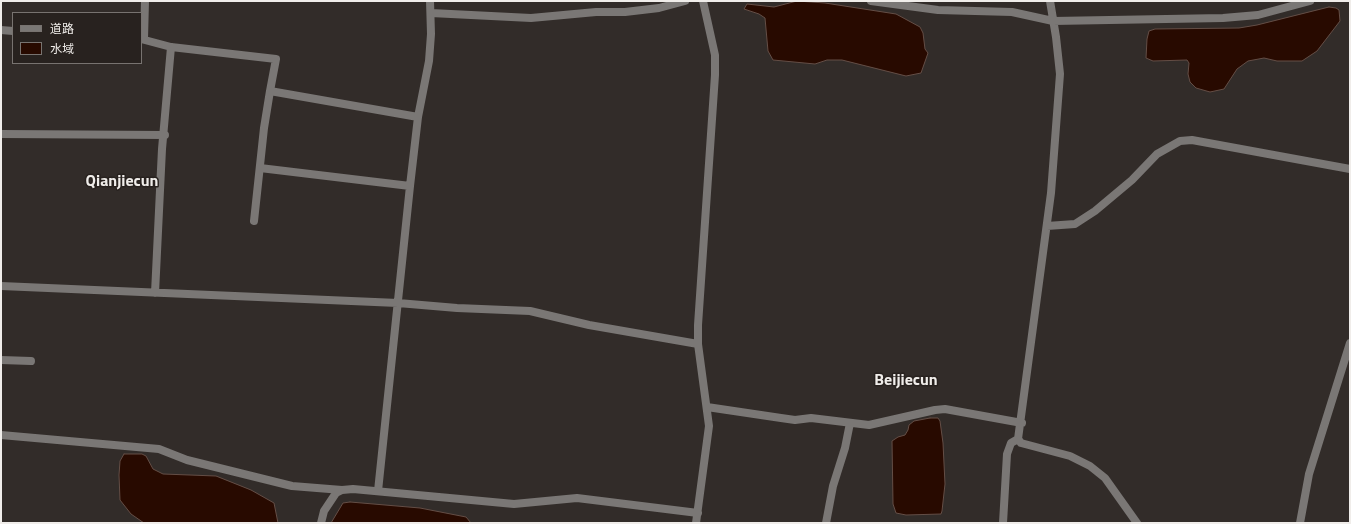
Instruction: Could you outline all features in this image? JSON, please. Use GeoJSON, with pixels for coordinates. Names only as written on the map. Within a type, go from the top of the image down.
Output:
{"type":"FeatureCollection","features":[{"type":"Feature","properties":{"kind":"street"},"geometry":{"type":"LineString","coordinates":[[145,1],[142,39],[171,47],[276,59],[270,91],[254,221]]}},
{"type":"Feature","properties":{"kind":"street"},"geometry":{"type":"LineString","coordinates":[[378,491],[418,117],[429,61],[430,1]]}},
{"type":"Feature","properties":{"kind":"street"},"geometry":{"type":"LineString","coordinates":[[431,13],[530,18],[596,12],[625,12],[659,8],[685,1]]}},
{"type":"Feature","properties":{"kind":"street"},"geometry":{"type":"LineString","coordinates":[[696,523],[709,432],[698,344],[701,262],[715,75],[715,55],[703,1]]}},
{"type":"Feature","properties":{"kind":"street"},"geometry":{"type":"LineString","coordinates":[[871,1],[938,10],[976,13],[1012,12],[1053,21],[1223,18],[1258,15],[1310,1]]}},
{"type":"Feature","properties":{"kind":"street"},"geometry":{"type":"LineString","coordinates":[[1003,523],[1007,454],[1011,443],[1018,438],[1022,423],[1051,193],[1060,74],[1050,1]]}},
{"type":"Feature","properties":{"kind":"street"},"geometry":{"type":"LineString","coordinates":[[1,30],[12,31]]}},
{"type":"Feature","properties":{"kind":"street"},"geometry":{"type":"LineString","coordinates":[[155,293],[162,149],[171,47]]}},
{"type":"Feature","properties":{"kind":"street"},"geometry":{"type":"LineString","coordinates":[[270,91],[418,117]]}},
{"type":"Feature","properties":{"kind":"street"},"geometry":{"type":"LineString","coordinates":[[1,134],[164,135]]}},
{"type":"Feature","properties":{"kind":"street"},"geometry":{"type":"LineString","coordinates":[[1047,226],[1075,224],[1132,180],[1157,154],[1180,141],[1192,140],[1350,169]]}},
{"type":"Feature","properties":{"kind":"street"},"geometry":{"type":"LineString","coordinates":[[260,168],[410,186]]}},
{"type":"Feature","properties":{"kind":"street"},"geometry":{"type":"LineString","coordinates":[[1,286],[398,303],[457,308],[530,311],[589,325],[698,344]]}},
{"type":"Feature","properties":{"kind":"street"},"geometry":{"type":"LineString","coordinates":[[1300,523],[1309,474],[1350,343]]}},
{"type":"Feature","properties":{"kind":"street"},"geometry":{"type":"LineString","coordinates":[[1,360],[31,362]]}},
{"type":"Feature","properties":{"kind":"street"},"geometry":{"type":"LineString","coordinates":[[707,407],[795,420],[812,418],[869,425],[935,410],[945,410],[1022,423]]}},
{"type":"Feature","properties":{"kind":"street"},"geometry":{"type":"LineString","coordinates":[[826,523],[832,486],[845,448],[850,423]]}},
{"type":"Feature","properties":{"kind":"street"},"geometry":{"type":"LineString","coordinates":[[1,435],[159,449],[186,460],[292,486],[378,491],[514,504],[577,498],[698,513]]}},
{"type":"Feature","properties":{"kind":"street"},"geometry":{"type":"LineString","coordinates":[[1018,438],[1021,444],[1070,456],[1090,466],[1105,478],[1137,523]]}},
{"type":"Feature","properties":{"kind":"street"},"geometry":{"type":"LineString","coordinates":[[321,523],[324,511],[331,499],[336,493],[342,490]]}},
{"type":"Feature","properties":{"kind":"water"},"geometry":{"type":"Polygon","coordinates":[[[797,1],[825,3],[896,14],[920,27],[923,33],[925,49],[928,53],[921,73],[906,76],[842,60],[827,60],[815,64],[773,60],[768,51],[765,18],[759,14],[744,9],[747,4],[774,7],[797,1]]]}},
{"type":"Feature","properties":{"kind":"water"},"geometry":{"type":"Polygon","coordinates":[[[1329,7],[1339,10],[1340,21],[1317,51],[1302,61],[1277,61],[1264,58],[1248,61],[1237,69],[1224,89],[1210,92],[1196,88],[1190,82],[1188,74],[1189,63],[1187,60],[1153,61],[1146,58],[1149,31],[1155,29],[1239,28],[1329,7]]]}},
{"type":"Feature","properties":{"kind":"water"},"geometry":{"type":"Polygon","coordinates":[[[938,418],[940,421],[943,443],[945,484],[941,514],[906,515],[896,513],[893,504],[892,441],[905,435],[909,425],[914,421],[938,418]]]}},
{"type":"Feature","properties":{"kind":"water"},"geometry":{"type":"Polygon","coordinates":[[[124,454],[142,454],[146,456],[153,469],[163,474],[216,476],[251,490],[274,503],[278,523],[144,523],[131,514],[120,500],[120,461],[124,454]]]}},
{"type":"Feature","properties":{"kind":"water"},"geometry":{"type":"Polygon","coordinates":[[[350,502],[420,508],[466,517],[471,523],[331,523],[343,503],[350,502]]]}},
{"type":"Feature","properties":{"kind":"district","name":"Qianjiecun"},"geometry":{"type":"Point","coordinates":[122,182]}},
{"type":"Feature","properties":{"kind":"district","name":"Beijiecun"},"geometry":{"type":"Point","coordinates":[906,381]}}]}
